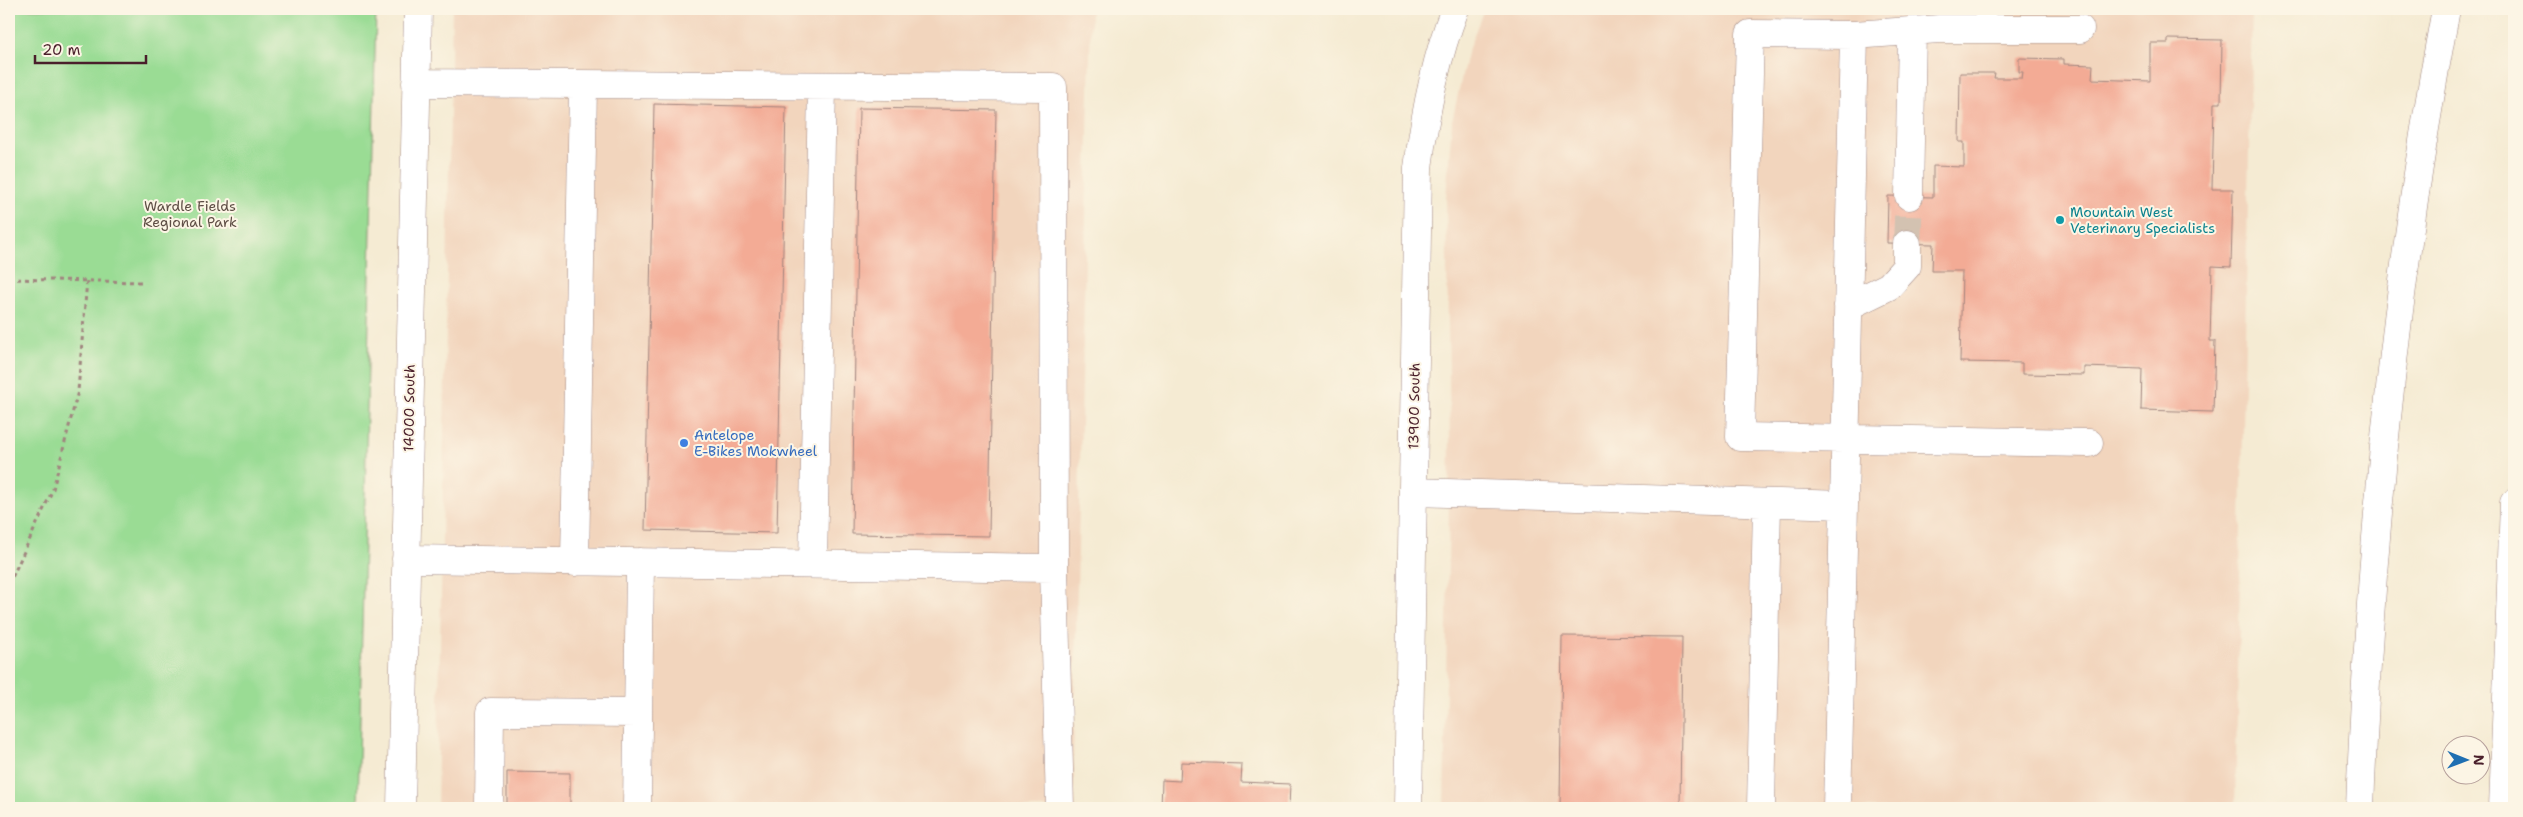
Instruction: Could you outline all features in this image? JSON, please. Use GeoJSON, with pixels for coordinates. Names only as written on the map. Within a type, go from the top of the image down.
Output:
{"type":"FeatureCollection","features":[{"type":"Feature","properties":{"kind":"main road","name":"14000 South"},"geometry":{"type":"LineString","coordinates":[[401,808],[418,9]]}},
{"type":"Feature","properties":{"kind":"main road","name":"13900 South"},"geometry":{"type":"LineString","coordinates":[[1408,808],[1418,168],[1425,118],[1435,69],[1455,9]]}},
{"type":"Feature","properties":{"kind":"main road"},"geometry":{"type":"LineString","coordinates":[[2360,808],[2369,626],[2395,352],[2412,210],[2446,9]]}},
{"type":"Feature","properties":{"kind":"main road"},"geometry":{"type":"LineString","coordinates":[[2080,28],[1912,31],[1854,36],[1750,34],[1740,437],[2089,443]]}},
{"type":"Feature","properties":{"kind":"main road"},"geometry":{"type":"LineString","coordinates":[[1909,196],[1912,31]]}},
{"type":"Feature","properties":{"kind":"main road"},"geometry":{"type":"LineString","coordinates":[[1837,808],[1854,36]]}},
{"type":"Feature","properties":{"kind":"main road"},"geometry":{"type":"LineString","coordinates":[[416,83],[1053,87],[1054,568],[1060,808]]}},
{"type":"Feature","properties":{"kind":"main road"},"geometry":{"type":"LineString","coordinates":[[575,562],[583,85]]}},
{"type":"Feature","properties":{"kind":"main road"},"geometry":{"type":"LineString","coordinates":[[813,564],[822,86]]}},
{"type":"Feature","properties":{"kind":"main road"},"geometry":{"type":"LineString","coordinates":[[1848,306],[1889,286],[1907,266],[1907,244]]}},
{"type":"Feature","properties":{"kind":"main road"},"geometry":{"type":"LineString","coordinates":[[1413,492],[1844,505]]}},
{"type":"Feature","properties":{"kind":"main road"},"geometry":{"type":"LineString","coordinates":[[1761,808],[1767,503]]}},
{"type":"Feature","properties":{"kind":"main road"},"geometry":{"type":"LineString","coordinates":[[2503,808],[2514,503]]}},
{"type":"Feature","properties":{"kind":"main road"},"geometry":{"type":"LineString","coordinates":[[406,559],[1054,568]]}},
{"type":"Feature","properties":{"kind":"main road"},"geometry":{"type":"LineString","coordinates":[[637,808],[640,562]]}},
{"type":"Feature","properties":{"kind":"main road"},"geometry":{"type":"LineString","coordinates":[[489,808],[490,712],[638,713]]}},
{"type":"Feature","properties":{"kind":"path"},"geometry":{"type":"LineString","coordinates":[[9,67],[14,62]]}},
{"type":"Feature","properties":{"kind":"path"},"geometry":{"type":"LineString","coordinates":[[9,278],[141,282]]}},
{"type":"Feature","properties":{"kind":"path"},"geometry":{"type":"LineString","coordinates":[[9,584],[53,489],[78,392],[87,280]]}},
{"type":"Feature","properties":{"kind":"shaded area"},"geometry":{"type":"Polygon","coordinates":[[[452,9],[1091,9],[1073,755],[1075,808],[437,808],[452,9]]]}},
{"type":"Feature","properties":{"kind":"shaded area"},"geometry":{"type":"Polygon","coordinates":[[[1484,9],[2252,9],[2235,808],[1444,808],[1450,439],[1446,198],[1452,122],[1467,53],[1484,9]]]}},
{"type":"Feature","properties":{"kind":"green space","name":"Wardle Fields Regional Park"},"geometry":{"type":"Polygon","coordinates":[[[9,9],[376,9],[358,808],[9,808],[9,9]]]}},
{"type":"Feature","properties":{"kind":"building","name":"Mountain West Veterinary Specialists"},"geometry":{"type":"Polygon","coordinates":[[[2168,39],[2222,40],[2221,103],[2214,103],[2212,189],[2233,189],[2231,267],[2212,266],[2210,341],[2215,341],[2213,412],[2141,410],[2142,369],[2084,367],[2084,375],[2022,374],[2022,363],[1960,362],[1962,271],[1932,271],[1933,244],[1887,243],[1888,196],[1933,197],[1933,166],[1964,167],[1964,142],[1959,142],[1960,73],[1995,73],[1994,78],[2022,78],[2023,72],[2019,72],[2019,58],[2064,59],[2064,64],[2093,65],[2092,79],[2150,81],[2150,43],[2168,43],[2168,39]]]}},
{"type":"Feature","properties":{"kind":"building"},"geometry":{"type":"Polygon","coordinates":[[[654,104],[786,107],[777,533],[645,530],[654,104]]]}},
{"type":"Feature","properties":{"kind":"building"},"geometry":{"type":"Polygon","coordinates":[[[859,108],[996,110],[989,536],[852,534],[859,108]]]}},
{"type":"Feature","properties":{"kind":"building"},"geometry":{"type":"Polygon","coordinates":[[[1562,636],[1682,637],[1680,808],[1560,808],[1562,636]]]}},
{"type":"Feature","properties":{"kind":"building"},"geometry":{"type":"Polygon","coordinates":[[[1181,762],[1242,764],[1241,782],[1290,784],[1289,808],[1161,808],[1162,780],[1180,781],[1181,762]]]}},
{"type":"Feature","properties":{"kind":"building"},"geometry":{"type":"Polygon","coordinates":[[[507,772],[570,773],[570,808],[507,808],[507,772]]]}},
{"type":"Feature","properties":{"kind":"tunnel"},"geometry":{"type":"LineString","coordinates":[[1907,244],[1909,196]]}},
{"type":"Feature","properties":{"kind":"place","name":"Mountain West Veterinary Specialists"},"geometry":{"type":"Point","coordinates":[2060,220]}},
{"type":"Feature","properties":{"kind":"place","name":"Antelope E-Bikes Mokwheel"},"geometry":{"type":"Point","coordinates":[684,443]}}]}
